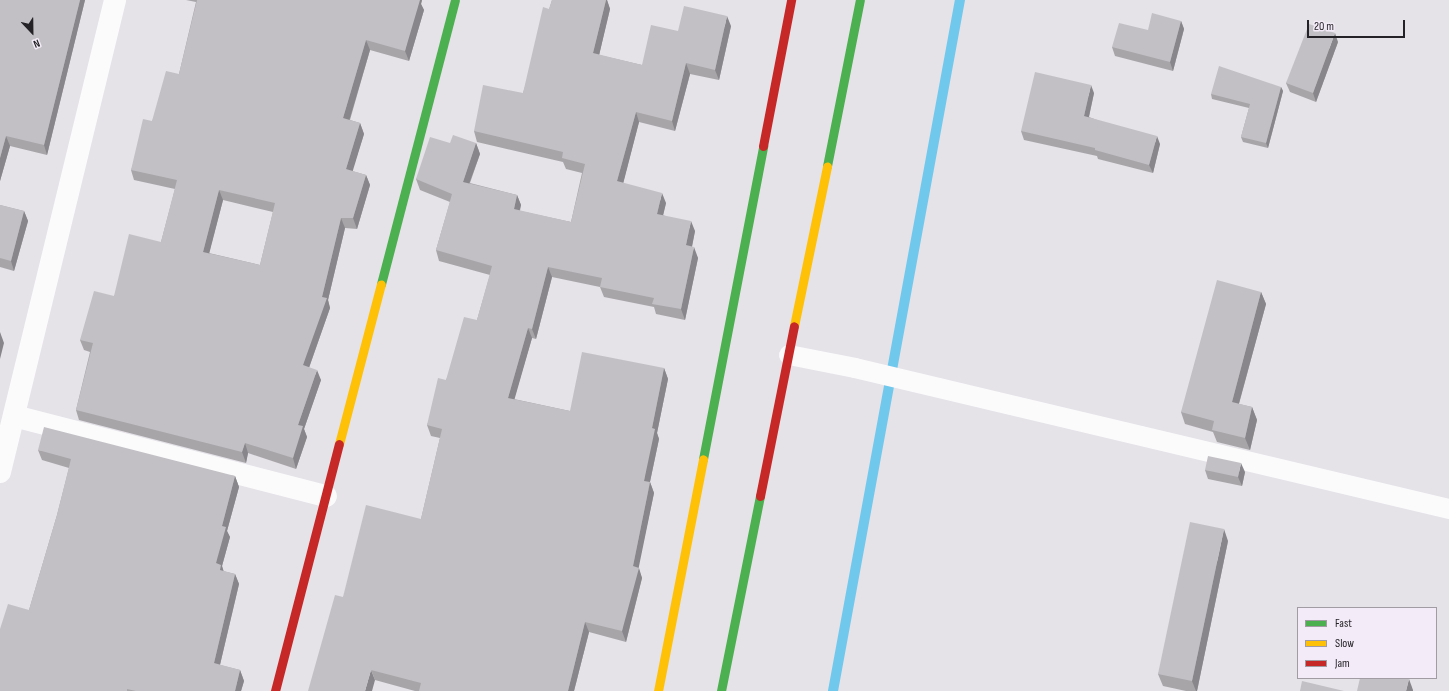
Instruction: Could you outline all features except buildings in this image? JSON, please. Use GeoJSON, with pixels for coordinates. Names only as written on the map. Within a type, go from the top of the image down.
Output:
{"type":"FeatureCollection","features":[{"type":"Feature","properties":{"kind":"main road"},"geometry":{"type":"LineString","coordinates":[[275,691],[455,0]]}},
{"type":"Feature","properties":{"kind":"main road"},"geometry":{"type":"LineString","coordinates":[[658,691],[791,0]]}},
{"type":"Feature","properties":{"kind":"main road"},"geometry":{"type":"LineString","coordinates":[[721,691],[860,0]]}},
{"type":"Feature","properties":{"kind":"street"},"geometry":{"type":"LineString","coordinates":[[0,472],[115,0]]}},
{"type":"Feature","properties":{"kind":"street"},"geometry":{"type":"LineString","coordinates":[[14,416],[326,496]]}},
{"type":"Feature","properties":{"kind":"lane"},"geometry":{"type":"LineString","coordinates":[[789,355],[855,368],[1449,509]]}},
{"type":"Feature","properties":{"kind":"waterway"},"geometry":{"type":"LineString","coordinates":[[833,691],[960,0]]}},
{"type":"Feature","properties":{"kind":"traffic: fast"},"geometry":{"type":"LineString","coordinates":[[381,284],[455,0]]}},
{"type":"Feature","properties":{"kind":"traffic: fast"},"geometry":{"type":"LineString","coordinates":[[827,166],[860,0]]}},
{"type":"Feature","properties":{"kind":"traffic: fast"},"geometry":{"type":"LineString","coordinates":[[703,459],[763,146]]}},
{"type":"Feature","properties":{"kind":"traffic: fast"},"geometry":{"type":"LineString","coordinates":[[721,691],[760,496]]}},
{"type":"Feature","properties":{"kind":"traffic: slow"},"geometry":{"type":"LineString","coordinates":[[794,326],[827,166]]}},
{"type":"Feature","properties":{"kind":"traffic: slow"},"geometry":{"type":"LineString","coordinates":[[339,444],[381,284]]}},
{"type":"Feature","properties":{"kind":"traffic: slow"},"geometry":{"type":"LineString","coordinates":[[658,691],[703,459]]}},
{"type":"Feature","properties":{"kind":"traffic: jam"},"geometry":{"type":"LineString","coordinates":[[763,146],[791,0]]}},
{"type":"Feature","properties":{"kind":"traffic: jam"},"geometry":{"type":"LineString","coordinates":[[760,496],[794,326]]}},
{"type":"Feature","properties":{"kind":"traffic: jam"},"geometry":{"type":"LineString","coordinates":[[275,691],[339,444]]}}]}
